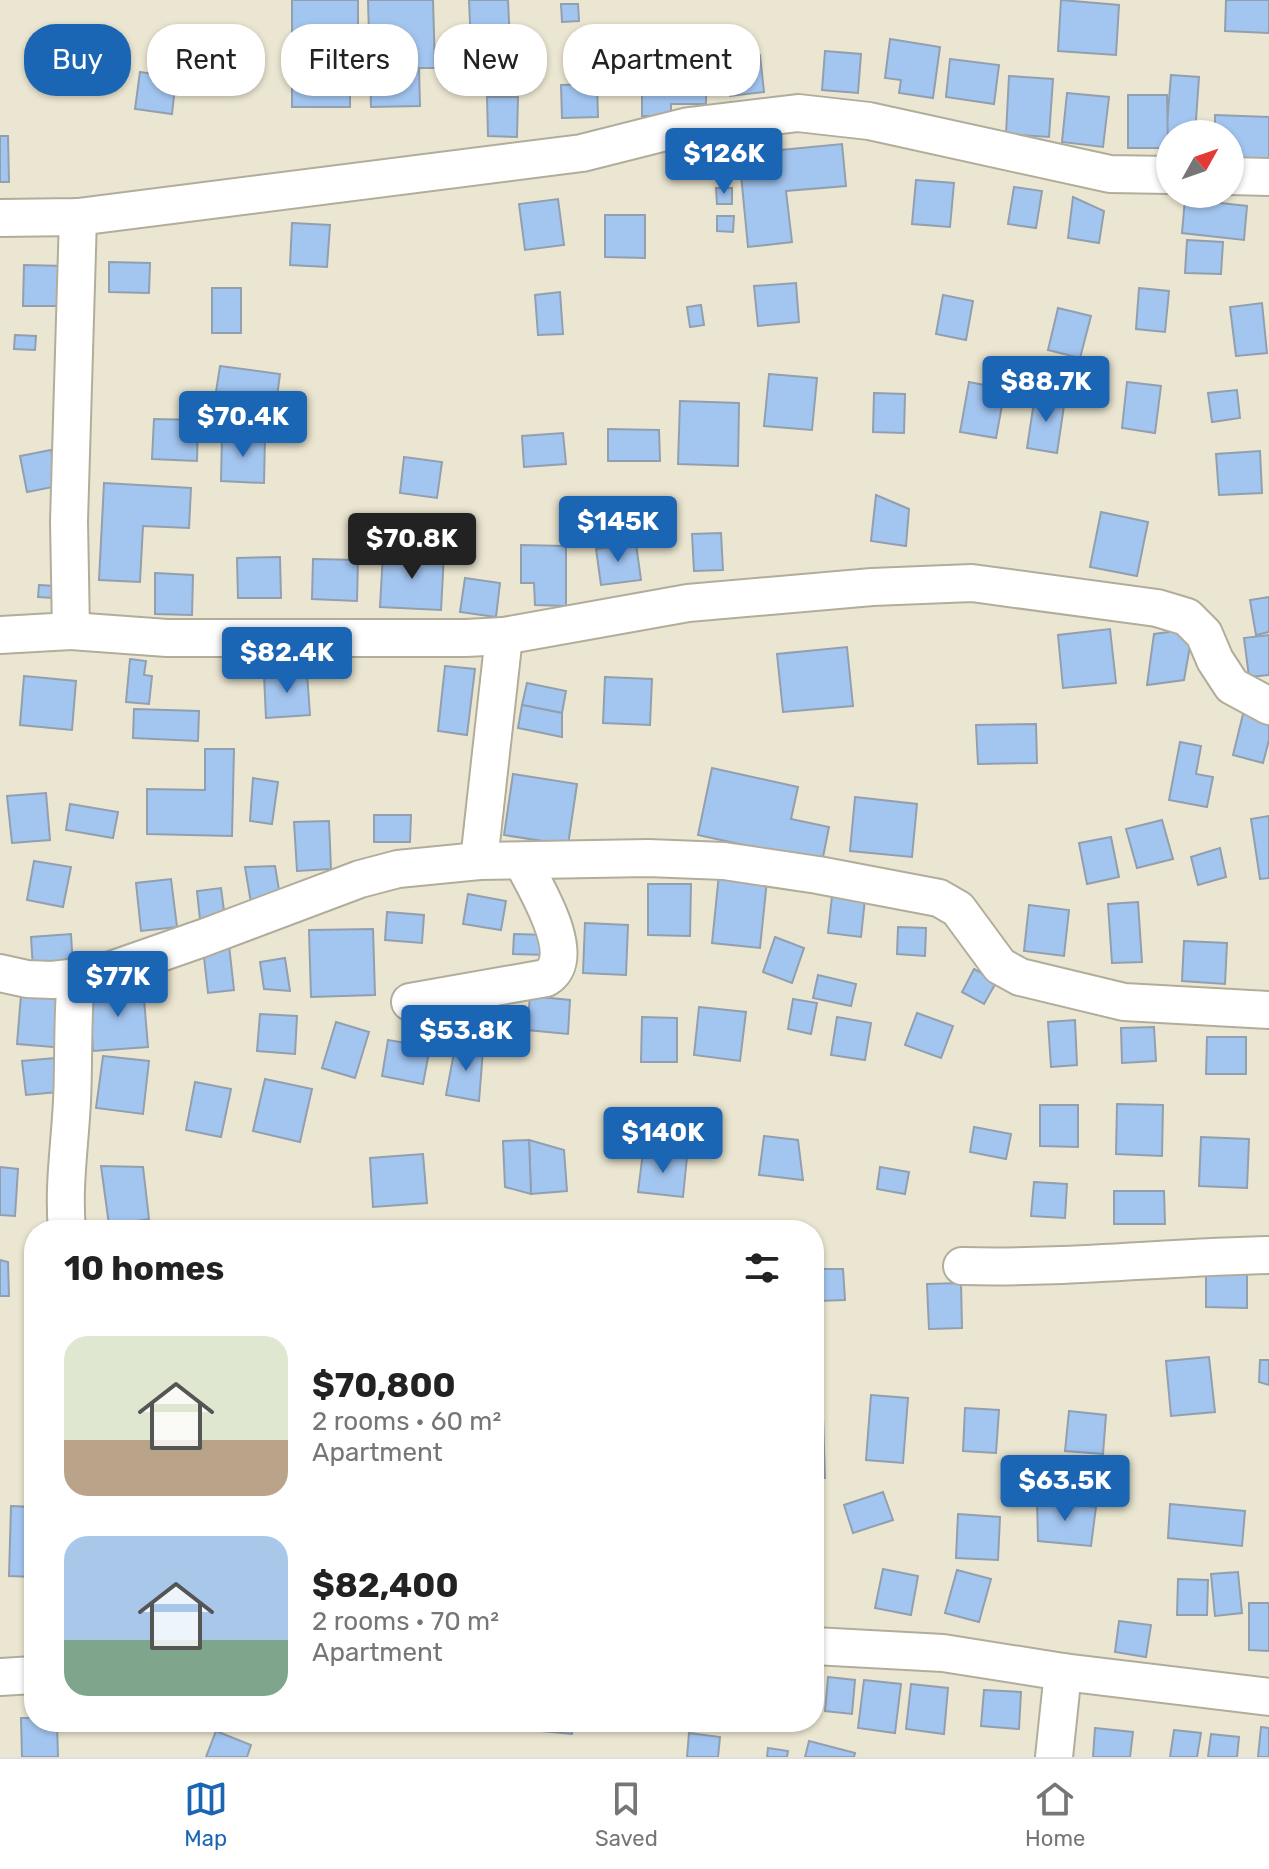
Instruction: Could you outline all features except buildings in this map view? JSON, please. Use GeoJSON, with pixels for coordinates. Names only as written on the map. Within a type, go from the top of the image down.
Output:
{"type":"FeatureCollection","features":[{"type":"Feature","properties":{"kind":"street"},"geometry":{"type":"LineString","coordinates":[[0,218],[78,217],[582,153],[689,126],[798,113],[869,121],[1110,174],[1156,175]]}},
{"type":"Feature","properties":{"kind":"street"},"geometry":{"type":"LineString","coordinates":[[1244,176],[1269,177]]}},
{"type":"Feature","properties":{"kind":"street"},"geometry":{"type":"LineString","coordinates":[[71,631],[69,506],[78,217]]}},
{"type":"Feature","properties":{"kind":"street"},"geometry":{"type":"LineString","coordinates":[[0,635],[71,631],[167,638],[504,636],[688,603],[872,587],[972,583],[1157,608],[1187,617],[1204,634],[1215,660],[1232,686],[1269,706]]}},
{"type":"Feature","properties":{"kind":"street"},"geometry":{"type":"LineString","coordinates":[[479,861],[504,636]]}},
{"type":"Feature","properties":{"kind":"street"},"geometry":{"type":"LineString","coordinates":[[0,973],[27,979],[97,975],[360,879],[398,869],[479,861],[648,858],[724,861],[939,898],[958,909],[1000,966],[1020,977],[1124,1002],[1269,1010]]}},
{"type":"Feature","properties":{"kind":"street"},"geometry":{"type":"LineString","coordinates":[[410,1002],[546,978],[554,973],[559,964],[558,941],[546,908],[522,861]]}},
{"type":"Feature","properties":{"kind":"street"},"geometry":{"type":"LineString","coordinates":[[66,1220],[76,977]]}},
{"type":"Feature","properties":{"kind":"street"},"geometry":{"type":"LineString","coordinates":[[962,1266],[1037,1266],[1188,1256],[1269,1255]]}},
{"type":"Feature","properties":{"kind":"street"},"geometry":{"type":"LineString","coordinates":[[824,1647],[943,1653],[1063,1672],[1269,1697]]}},
{"type":"Feature","properties":{"kind":"street"},"geometry":{"type":"LineString","coordinates":[[1054,1757],[1063,1672]]}},
{"type":"Feature","properties":{"kind":"street"},"geometry":{"type":"LineString","coordinates":[[0,1677],[24,1676]]}}]}
